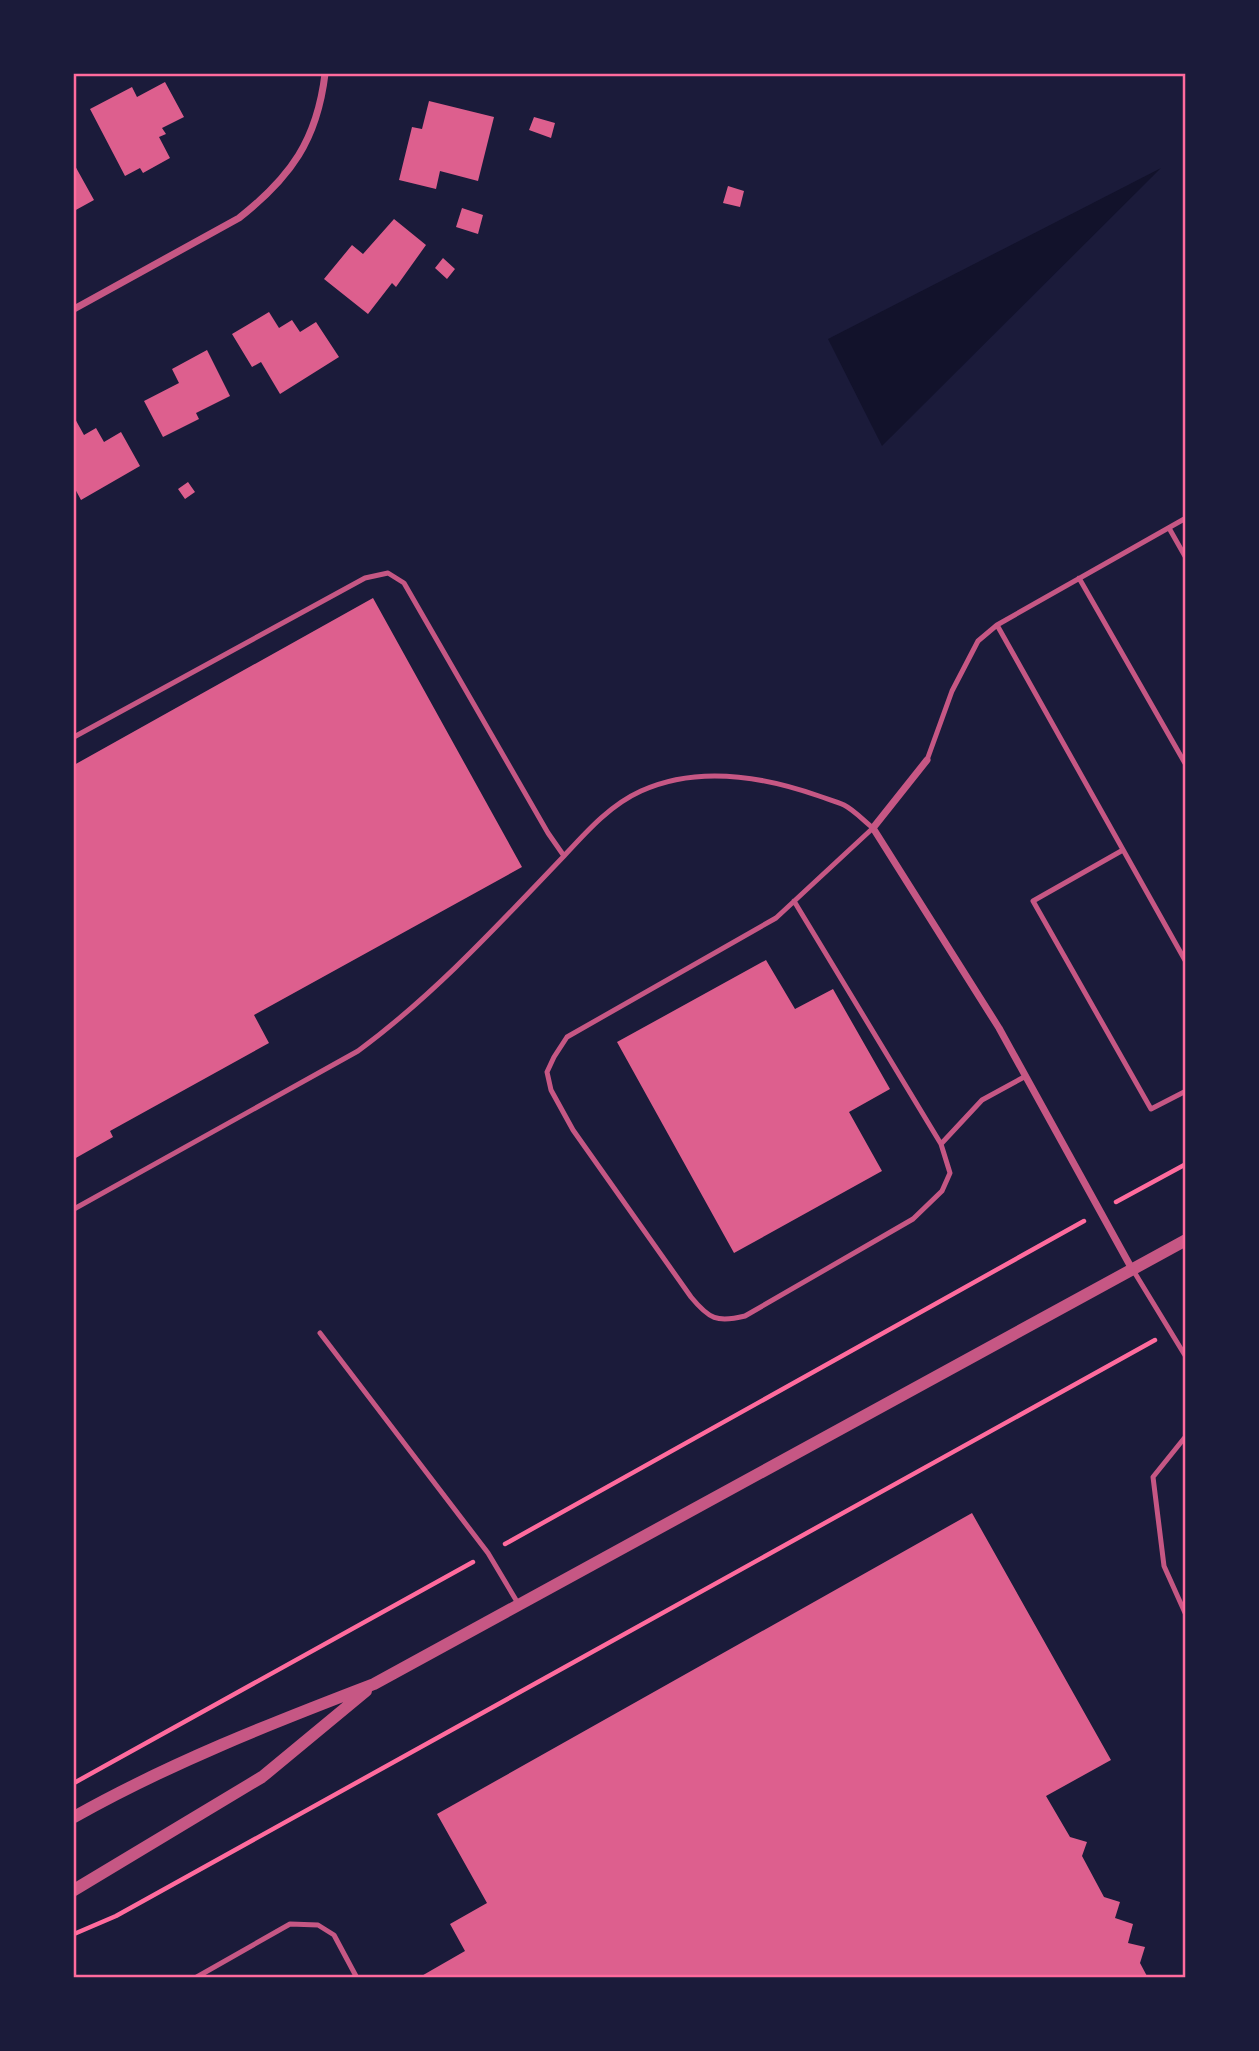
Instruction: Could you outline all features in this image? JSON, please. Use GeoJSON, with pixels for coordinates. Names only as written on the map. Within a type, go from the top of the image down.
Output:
{"type":"FeatureCollection","features":[{"type":"Feature","properties":{"kind":"street"},"geometry":{"type":"LineString","coordinates":[[74,309],[239,218],[258,203],[288,173],[300,155],[314,123],[325,74]]}},
{"type":"Feature","properties":{"kind":"street"},"geometry":{"type":"LineString","coordinates":[[926,760],[873,828],[999,1028],[1132,1269]]}},
{"type":"Feature","properties":{"kind":"street"},"geometry":{"type":"LineString","coordinates":[[74,1817],[119,1791],[242,1734],[374,1684],[1185,1240]]}},
{"type":"Feature","properties":{"kind":"street"},"geometry":{"type":"LineString","coordinates":[[74,1890],[262,1777],[374,1684]]}},
{"type":"Feature","properties":{"kind":"lane"},"geometry":{"type":"LineString","coordinates":[[926,760],[952,691],[978,642],[997,625],[1185,518]]}},
{"type":"Feature","properties":{"kind":"lane"},"geometry":{"type":"LineString","coordinates":[[1169,527],[1185,558]]}},
{"type":"Feature","properties":{"kind":"lane"},"geometry":{"type":"LineString","coordinates":[[74,737],[365,578],[388,573],[404,583],[541,822],[564,856]]}},
{"type":"Feature","properties":{"kind":"lane"},"geometry":{"type":"LineString","coordinates":[[1079,578],[1185,765]]}},
{"type":"Feature","properties":{"kind":"lane"},"geometry":{"type":"LineString","coordinates":[[997,625],[1185,962]]}},
{"type":"Feature","properties":{"kind":"lane"},"geometry":{"type":"LineString","coordinates":[[74,1209],[358,1051],[381,1034],[485,939],[596,821],[641,790],[686,777],[722,775],[790,785],[845,805],[873,828],[794,901],[776,918],[567,1037],[547,1072],[551,1090],[573,1130],[691,1297],[701,1309],[724,1321],[745,1316],[913,1219],[942,1191],[950,1173],[941,1144],[794,901]]}},
{"type":"Feature","properties":{"kind":"lane"},"geometry":{"type":"LineString","coordinates":[[1123,850],[1033,901],[1151,1109],[1185,1091]]}},
{"type":"Feature","properties":{"kind":"lane"},"geometry":{"type":"LineString","coordinates":[[941,1144],[982,1100],[1026,1076]]}},
{"type":"Feature","properties":{"kind":"lane"},"geometry":{"type":"LineString","coordinates":[[1132,1269],[1185,1357]]}},
{"type":"Feature","properties":{"kind":"lane"},"geometry":{"type":"LineString","coordinates":[[320,1333],[488,1553],[519,1605]]}},
{"type":"Feature","properties":{"kind":"lane"},"geometry":{"type":"LineString","coordinates":[[1185,1437],[1153,1477],[1164,1566],[1185,1615]]}},
{"type":"Feature","properties":{"kind":"lane"},"geometry":{"type":"LineString","coordinates":[[195,1978],[290,1924],[318,1925],[334,1935],[357,1978]]}},
{"type":"Feature","properties":{"kind":"path"},"geometry":{"type":"LineString","coordinates":[[74,1783],[1185,1164]]}},
{"type":"Feature","properties":{"kind":"path"},"geometry":{"type":"LineString","coordinates":[[74,1934],[116,1916],[1170,1332]]}},
{"type":"Feature","properties":{"kind":"shaded area"},"geometry":{"type":"Polygon","coordinates":[[[1161,168],[882,446],[828,339],[1161,168]]]}},
{"type":"Feature","properties":{"kind":"building"},"geometry":{"type":"Polygon","coordinates":[[[165,82],[184,117],[162,128],[166,134],[159,137],[170,158],[143,173],[140,168],[125,176],[90,109],[132,87],[137,97],[165,82]]]}},
{"type":"Feature","properties":{"kind":"building"},"geometry":{"type":"Polygon","coordinates":[[[429,101],[494,117],[478,181],[440,171],[436,189],[399,180],[412,127],[422,129],[429,101]]]}},
{"type":"Feature","properties":{"kind":"building"},"geometry":{"type":"Polygon","coordinates":[[[534,117],[555,123],[551,138],[529,130],[534,117]]]}},
{"type":"Feature","properties":{"kind":"building"},"geometry":{"type":"Polygon","coordinates":[[[74,164],[94,200],[74,211],[74,164]]]}},
{"type":"Feature","properties":{"kind":"building"},"geometry":{"type":"Polygon","coordinates":[[[728,186],[744,191],[740,207],[723,203],[728,186]]]}},
{"type":"Feature","properties":{"kind":"building"},"geometry":{"type":"Polygon","coordinates":[[[462,208],[483,215],[478,234],[456,227],[462,208]]]}},
{"type":"Feature","properties":{"kind":"building"},"geometry":{"type":"Polygon","coordinates":[[[394,219],[426,245],[396,287],[392,283],[368,314],[324,279],[352,245],[363,254],[394,219]]]}},
{"type":"Feature","properties":{"kind":"building"},"geometry":{"type":"Polygon","coordinates":[[[443,258],[455,269],[447,279],[435,268],[443,258]]]}},
{"type":"Feature","properties":{"kind":"building"},"geometry":{"type":"Polygon","coordinates":[[[269,312],[279,328],[292,320],[300,332],[316,322],[339,357],[280,394],[261,362],[252,367],[232,334],[269,312]]]}},
{"type":"Feature","properties":{"kind":"building"},"geometry":{"type":"Polygon","coordinates":[[[207,350],[230,396],[196,413],[199,419],[163,437],[144,401],[179,383],[172,369],[207,350]]]}},
{"type":"Feature","properties":{"kind":"building"},"geometry":{"type":"Polygon","coordinates":[[[74,417],[84,435],[96,428],[104,442],[121,432],[140,466],[81,500],[74,487],[74,417]]]}},
{"type":"Feature","properties":{"kind":"building"},"geometry":{"type":"Polygon","coordinates":[[[188,482],[195,492],[185,499],[178,489],[188,482]]]}},
{"type":"Feature","properties":{"kind":"building"},"geometry":{"type":"Polygon","coordinates":[[[373,598],[522,867],[254,1015],[269,1043],[110,1131],[113,1137],[74,1159],[74,765],[373,598]]]}},
{"type":"Feature","properties":{"kind":"building"},"geometry":{"type":"Polygon","coordinates":[[[766,960],[795,1009],[833,989],[890,1089],[849,1112],[882,1171],[734,1253],[617,1042],[766,960]]]}},
{"type":"Feature","properties":{"kind":"building"},"geometry":{"type":"Polygon","coordinates":[[[972,1513],[1111,1760],[1046,1796],[1070,1837],[1087,1842],[1082,1856],[1104,1897],[1120,1902],[1115,1918],[1133,1924],[1128,1943],[1145,1947],[1140,1963],[1148,1978],[418,1978],[465,1951],[450,1924],[487,1903],[437,1814],[972,1513]]]}}]}
